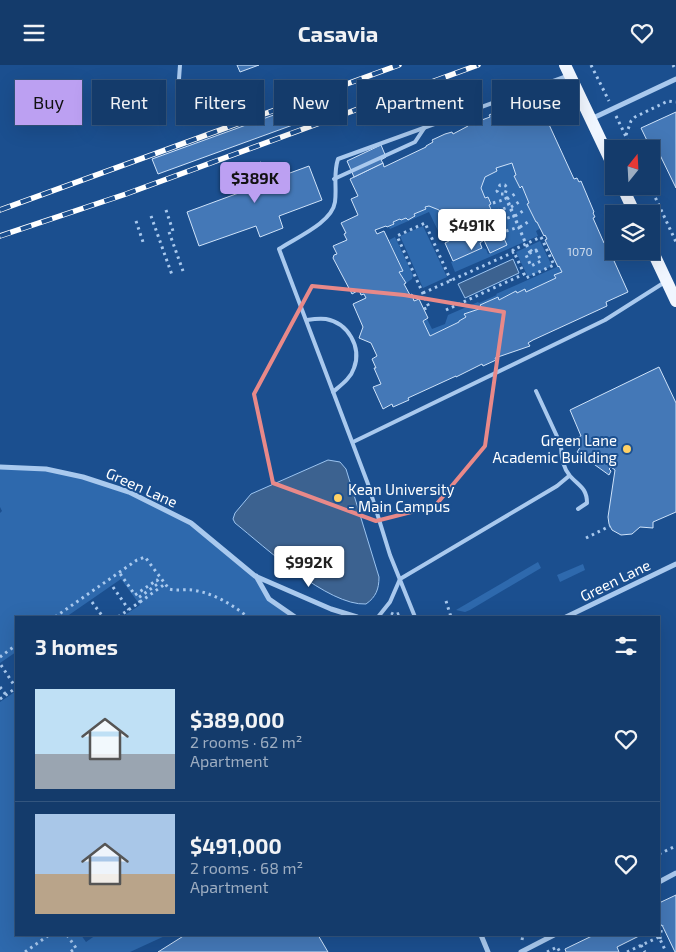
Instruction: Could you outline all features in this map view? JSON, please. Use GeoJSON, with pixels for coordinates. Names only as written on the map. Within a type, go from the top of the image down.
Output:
{"type":"FeatureCollection","features":[{"type":"Feature","properties":{"kind":"main road"},"geometry":{"type":"LineString","coordinates":[[567,70],[605,150]]}},
{"type":"Feature","properties":{"kind":"main road"},"geometry":{"type":"LineString","coordinates":[[657,260],[676,301]]}},
{"type":"Feature","properties":{"kind":"street"},"geometry":{"type":"LineString","coordinates":[[590,119],[676,79]]}},
{"type":"Feature","properties":{"kind":"street","name":"Green Lane"},"geometry":{"type":"LineString","coordinates":[[0,467],[46,469],[83,477],[129,492],[190,523],[255,576],[331,609],[354,616]]}},
{"type":"Feature","properties":{"kind":"street","name":"Green Lane"},"geometry":{"type":"LineString","coordinates":[[568,616],[676,564]]}},
{"type":"Feature","properties":{"kind":"street","name":"Green Lane"},"geometry":{"type":"LineString","coordinates":[[255,576],[269,599],[294,616]]}},
{"type":"Feature","properties":{"kind":"street"},"geometry":{"type":"LineString","coordinates":[[660,881],[676,873]]}},
{"type":"Feature","properties":{"kind":"street"},"geometry":{"type":"LineString","coordinates":[[481,936],[488,952]]}},
{"type":"Feature","properties":{"kind":"street"},"geometry":{"type":"LineString","coordinates":[[521,952],[552,936]]}},
{"type":"Feature","properties":{"kind":"lane"},"geometry":{"type":"LineString","coordinates":[[179,80],[180,65]]}},
{"type":"Feature","properties":{"kind":"lane"},"geometry":{"type":"LineString","coordinates":[[415,616],[390,555],[353,442],[279,249],[330,215],[335,203],[334,179],[338,159],[425,127],[567,70]]}},
{"type":"Feature","properties":{"kind":"lane"},"geometry":{"type":"LineString","coordinates":[[334,179],[415,142],[425,127]]}},
{"type":"Feature","properties":{"kind":"lane"},"geometry":{"type":"LineString","coordinates":[[353,442],[454,395],[605,320],[667,281]]}},
{"type":"Feature","properties":{"kind":"lane"},"geometry":{"type":"LineString","coordinates":[[307,320],[317,318],[328,319],[345,329],[353,341],[357,357],[354,369],[346,381],[334,392]]}},
{"type":"Feature","properties":{"kind":"lane"},"geometry":{"type":"LineString","coordinates":[[536,391],[561,445],[564,464],[570,476],[581,485],[587,496],[587,503],[578,509]]}},
{"type":"Feature","properties":{"kind":"lane"},"geometry":{"type":"LineString","coordinates":[[379,616],[390,602],[400,579],[557,486],[570,476]]}},
{"type":"Feature","properties":{"kind":"path"},"geometry":{"type":"LineString","coordinates":[[591,65],[603,91]]}},
{"type":"Feature","properties":{"kind":"path"},"geometry":{"type":"LineString","coordinates":[[626,135],[631,121],[635,117],[668,101],[676,102]]}},
{"type":"Feature","properties":{"kind":"path"},"geometry":{"type":"LineString","coordinates":[[621,126],[628,140]]}},
{"type":"Feature","properties":{"kind":"path"},"geometry":{"type":"LineString","coordinates":[[506,199],[507,187],[500,185],[497,187],[498,192],[504,195],[531,253]]}},
{"type":"Feature","properties":{"kind":"path"},"geometry":{"type":"LineString","coordinates":[[493,203],[506,199],[518,192]]}},
{"type":"Feature","properties":{"kind":"path"},"geometry":{"type":"LineString","coordinates":[[654,195],[676,242]]}},
{"type":"Feature","properties":{"kind":"path"},"geometry":{"type":"LineString","coordinates":[[497,211],[510,207],[522,200]]}},
{"type":"Feature","properties":{"kind":"path"},"geometry":{"type":"LineString","coordinates":[[501,220],[514,216],[526,209]]}},
{"type":"Feature","properties":{"kind":"path"},"geometry":{"type":"LineString","coordinates":[[166,211],[183,271]]}},
{"type":"Feature","properties":{"kind":"path"},"geometry":{"type":"LineString","coordinates":[[151,216],[172,275]]}},
{"type":"Feature","properties":{"kind":"path"},"geometry":{"type":"LineString","coordinates":[[506,231],[519,227],[531,220]]}},
{"type":"Feature","properties":{"kind":"path"},"geometry":{"type":"LineString","coordinates":[[136,221],[143,242]]}},
{"type":"Feature","properties":{"kind":"path"},"geometry":{"type":"LineString","coordinates":[[424,309],[429,307],[397,236],[424,223],[451,281]]}},
{"type":"Feature","properties":{"kind":"path"},"geometry":{"type":"LineString","coordinates":[[423,293],[514,252],[513,250],[541,237],[554,265],[526,278],[514,252]]}},
{"type":"Feature","properties":{"kind":"path"},"geometry":{"type":"LineString","coordinates":[[536,250],[541,261],[531,266],[526,255],[531,253],[536,250]]}},
{"type":"Feature","properties":{"kind":"path"},"geometry":{"type":"LineString","coordinates":[[446,310],[524,274]]}},
{"type":"Feature","properties":{"kind":"path"},"geometry":{"type":"LineString","coordinates":[[586,538],[610,526]]}},
{"type":"Feature","properties":{"kind":"path"},"geometry":{"type":"LineString","coordinates":[[56,616],[137,560],[145,557],[169,589],[190,590],[214,596],[228,602],[247,616]]}},
{"type":"Feature","properties":{"kind":"path"},"geometry":{"type":"LineString","coordinates":[[119,572],[135,595],[157,580],[159,583],[138,599],[140,602]]}},
{"type":"Feature","properties":{"kind":"path"},"geometry":{"type":"LineString","coordinates":[[116,616],[166,584]]}},
{"type":"Feature","properties":{"kind":"path"},"geometry":{"type":"LineString","coordinates":[[113,587],[129,609]]}},
{"type":"Feature","properties":{"kind":"path"},"geometry":{"type":"LineString","coordinates":[[446,601],[452,616]]}},
{"type":"Feature","properties":{"kind":"path"},"geometry":{"type":"LineString","coordinates":[[92,602],[103,616]]}},
{"type":"Feature","properties":{"kind":"path"},"geometry":{"type":"LineString","coordinates":[[391,613],[395,615],[400,613]]}},
{"type":"Feature","properties":{"kind":"path"},"geometry":{"type":"LineString","coordinates":[[0,657],[15,646]]}},
{"type":"Feature","properties":{"kind":"path"},"geometry":{"type":"LineString","coordinates":[[1,665],[15,686]]}},
{"type":"Feature","properties":{"kind":"path"},"geometry":{"type":"LineString","coordinates":[[0,687],[6,695]]}},
{"type":"Feature","properties":{"kind":"path"},"geometry":{"type":"LineString","coordinates":[[0,699],[15,689]]}},
{"type":"Feature","properties":{"kind":"path"},"geometry":{"type":"LineString","coordinates":[[660,854],[676,846]]}},
{"type":"Feature","properties":{"kind":"path"},"geometry":{"type":"LineString","coordinates":[[662,925],[660,940],[666,952]]}},
{"type":"Feature","properties":{"kind":"path"},"geometry":{"type":"LineString","coordinates":[[24,952],[48,936]]}},
{"type":"Feature","properties":{"kind":"path"},"geometry":{"type":"LineString","coordinates":[[69,936],[76,948],[70,952]]}},
{"type":"Feature","properties":{"kind":"path"},"geometry":{"type":"LineString","coordinates":[[522,940],[523,936]]}},
{"type":"Feature","properties":{"kind":"path"},"geometry":{"type":"LineString","coordinates":[[627,952],[658,937],[660,940]]}},
{"type":"Feature","properties":{"kind":"path"},"geometry":{"type":"LineString","coordinates":[[642,945],[645,952]]}},
{"type":"Feature","properties":{"kind":"path"},"geometry":{"type":"LineString","coordinates":[[547,952],[557,947],[560,952]]}},
{"type":"Feature","properties":{"kind":"highlighted area"},"geometry":{"type":"Polygon","coordinates":[[[312,286],[404,295],[504,312],[485,446],[435,506],[376,521],[273,483],[254,394],[312,286]]]}},
{"type":"Feature","properties":{"kind":"shaded area"},"geometry":{"type":"Polygon","coordinates":[[[512,163],[516,175],[514,176],[519,187],[522,186],[529,203],[527,204],[541,228],[536,231],[538,236],[455,272],[451,262],[482,248],[486,249],[488,254],[507,245],[489,205],[491,204],[488,197],[485,198],[481,188],[485,177],[497,171],[496,168],[512,163]]]}},
{"type":"Feature","properties":{"kind":"shaded area"},"geometry":{"type":"Polygon","coordinates":[[[429,206],[439,210],[444,220],[441,222],[446,234],[441,237],[429,212],[390,229],[389,227],[394,224],[393,222],[415,217],[414,214],[429,206]]]}},
{"type":"Feature","properties":{"kind":"shaded area"},"geometry":{"type":"Polygon","coordinates":[[[423,226],[447,277],[423,288],[400,236],[423,226]]]}},
{"type":"Feature","properties":{"kind":"shaded area"},"geometry":{"type":"Polygon","coordinates":[[[395,237],[413,275],[412,279],[406,283],[399,272],[403,270],[389,240],[395,237]]]}},
{"type":"Feature","properties":{"kind":"shaded area"},"geometry":{"type":"Polygon","coordinates":[[[540,241],[552,266],[528,277],[516,252],[540,241]]]}},
{"type":"Feature","properties":{"kind":"shaded area"},"geometry":{"type":"Polygon","coordinates":[[[513,259],[519,273],[465,298],[458,284],[513,259]]]}},
{"type":"Feature","properties":{"kind":"shaded area"},"geometry":{"type":"Polygon","coordinates":[[[559,266],[562,272],[555,275],[556,278],[526,292],[525,289],[517,293],[516,291],[499,300],[497,297],[480,305],[482,308],[465,314],[466,317],[459,322],[430,336],[423,321],[427,319],[432,329],[445,324],[448,315],[479,303],[559,266]]]}},
{"type":"Feature","properties":{"kind":"shaded area"},"geometry":{"type":"Polygon","coordinates":[[[328,460],[340,462],[346,469],[379,577],[376,592],[366,604],[351,602],[334,596],[316,586],[280,560],[235,523],[233,519],[235,513],[251,494],[328,460]]]}},
{"type":"Feature","properties":{"kind":"shaded area"},"geometry":{"type":"Polygon","coordinates":[[[0,467],[46,469],[104,483],[191,523],[255,576],[269,599],[294,616],[124,616],[140,605],[121,579],[67,616],[15,616],[15,653],[0,663],[0,513],[2,511],[0,507],[0,467]]]}},
{"type":"Feature","properties":{"kind":"shaded area"},"geometry":{"type":"Polygon","coordinates":[[[538,562],[541,568],[470,610],[465,612],[456,610],[538,562]]]}},
{"type":"Feature","properties":{"kind":"shaded area"},"geometry":{"type":"Polygon","coordinates":[[[583,564],[585,570],[560,582],[557,575],[583,564]]]}},
{"type":"Feature","properties":{"kind":"shaded area"},"geometry":{"type":"Polygon","coordinates":[[[15,692],[15,936],[82,936],[86,942],[95,936],[165,936],[130,952],[0,952],[0,702],[15,692]]]}},
{"type":"Feature","properties":{"kind":"building"},"geometry":{"type":"Polygon","coordinates":[[[237,65],[259,65],[240,72],[237,65]]]}},
{"type":"Feature","properties":{"kind":"building"},"geometry":{"type":"Polygon","coordinates":[[[676,112],[676,188],[660,155],[660,140],[647,140],[641,128],[676,112]]]}},
{"type":"Feature","properties":{"kind":"building"},"geometry":{"type":"Polygon","coordinates":[[[492,114],[492,125],[549,125],[574,179],[577,178],[579,182],[581,181],[594,212],[595,217],[593,218],[605,243],[605,260],[614,260],[628,292],[606,302],[607,306],[533,340],[528,343],[530,346],[495,358],[496,360],[483,366],[482,364],[408,398],[409,400],[393,407],[392,404],[383,409],[373,387],[381,384],[372,359],[377,356],[371,343],[359,338],[363,327],[353,304],[366,298],[364,294],[361,295],[359,290],[352,294],[333,258],[337,254],[333,246],[347,240],[341,223],[358,215],[351,199],[358,196],[350,179],[383,163],[384,167],[426,147],[433,142],[432,140],[445,134],[452,132],[453,134],[468,125],[482,125],[482,120],[490,117],[489,115],[492,114]],[[512,163],[496,168],[497,171],[485,177],[481,188],[485,198],[488,197],[491,204],[489,205],[507,245],[490,253],[484,240],[480,243],[482,248],[453,261],[445,243],[449,241],[440,222],[444,220],[439,210],[429,206],[414,214],[415,216],[408,220],[406,218],[400,219],[393,222],[394,224],[375,230],[377,234],[384,231],[403,271],[399,272],[406,283],[404,284],[410,295],[412,294],[414,301],[419,299],[428,318],[423,321],[430,336],[459,322],[466,317],[464,314],[482,308],[480,305],[498,297],[499,300],[516,291],[517,293],[525,289],[526,292],[556,278],[554,275],[562,272],[545,240],[547,239],[545,235],[527,204],[529,203],[522,186],[520,188],[514,176],[516,175],[512,163]]]}},
{"type":"Feature","properties":{"kind":"building"},"geometry":{"type":"Polygon","coordinates":[[[274,115],[274,125],[293,125],[158,174],[152,159],[246,125],[264,125],[264,119],[274,115]]]}},
{"type":"Feature","properties":{"kind":"building"},"geometry":{"type":"Polygon","coordinates":[[[381,145],[386,157],[381,160],[383,163],[354,177],[347,161],[381,145]]]}},
{"type":"Feature","properties":{"kind":"building"},"geometry":{"type":"Polygon","coordinates":[[[261,162],[268,181],[309,166],[322,200],[279,216],[283,228],[260,237],[256,226],[199,246],[187,212],[244,191],[236,171],[261,162]]]}},
{"type":"Feature","properties":{"kind":"building","name":"Green Lane Academic Building"},"geometry":{"type":"Polygon","coordinates":[[[659,367],[676,403],[676,512],[653,522],[653,528],[640,527],[632,534],[621,535],[612,530],[608,517],[615,470],[611,467],[609,475],[577,452],[581,446],[572,439],[581,436],[570,410],[659,367]]]}},
{"type":"Feature","properties":{"kind":"building"},"geometry":{"type":"Polygon","coordinates":[[[676,895],[676,952],[662,925],[660,926],[660,903],[676,895]]]}},
{"type":"Feature","properties":{"kind":"building"},"geometry":{"type":"Polygon","coordinates":[[[183,936],[319,936],[328,952],[158,952],[183,936]]]}},
{"type":"Feature","properties":{"kind":"building"},"geometry":{"type":"Polygon","coordinates":[[[592,936],[639,936],[617,947],[619,952],[566,952],[565,949],[592,936]]]}},
{"type":"Feature","properties":{"kind":"railway"},"geometry":{"type":"LineString","coordinates":[[0,210],[399,65]]}},
{"type":"Feature","properties":{"kind":"railway"},"geometry":{"type":"LineString","coordinates":[[0,236],[126,194],[478,65]]}},
{"type":"Feature","properties":{"kind":"place","name":"Green Lane Academic Building"},"geometry":{"type":"Point","coordinates":[627,449]}},
{"type":"Feature","properties":{"kind":"place","name":"Kean University - Main Campus"},"geometry":{"type":"Point","coordinates":[338,498]}}]}
